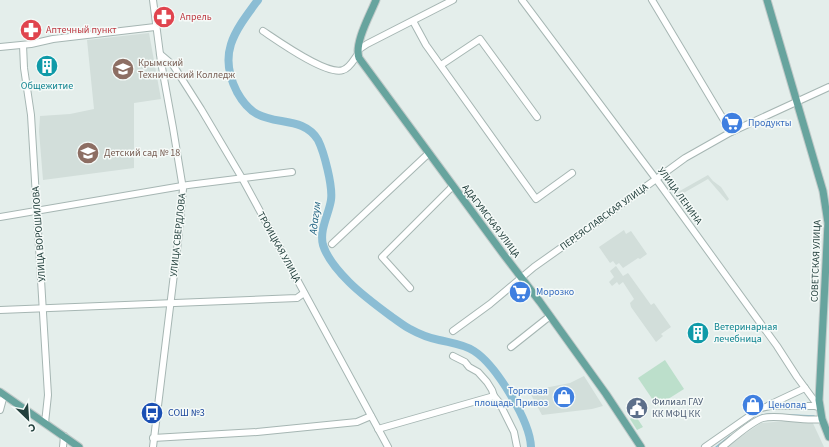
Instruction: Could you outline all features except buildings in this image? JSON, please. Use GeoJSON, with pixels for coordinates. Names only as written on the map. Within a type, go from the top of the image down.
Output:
{"type":"FeatureCollection","features":[{"type":"Feature","properties":{"kind":"main road"},"geometry":{"type":"LineString","coordinates":[[358,52],[358,43],[376,0]]}},
{"type":"Feature","properties":{"kind":"main road","name":"СОВЕТСКАЯ УЛИЦА"},"geometry":{"type":"LineString","coordinates":[[767,0],[823,191],[828,222],[819,400],[820,412]]}},
{"type":"Feature","properties":{"kind":"main road","name":"АДАГУМСКАЯ УЛИЦА"},"geometry":{"type":"LineString","coordinates":[[358,52],[359,58],[550,316],[641,447]]}},
{"type":"Feature","properties":{"kind":"main road"},"geometry":{"type":"LineString","coordinates":[[2,394],[80,447]]}},
{"type":"Feature","properties":{"kind":"main road","name":"УЛИЦА ЛЕНИНА"},"geometry":{"type":"LineString","coordinates":[[820,412],[829,437]]}},
{"type":"Feature","properties":{"kind":"street","name":"УЛИЦА СВЕРДЛОВА"},"geometry":{"type":"LineString","coordinates":[[152,0],[183,186],[153,447]]}},
{"type":"Feature","properties":{"kind":"street"},"geometry":{"type":"LineString","coordinates":[[263,31],[317,65],[338,71],[346,69],[358,52],[367,44],[453,0]]}},
{"type":"Feature","properties":{"kind":"street","name":"УЛИЦА ЛЕНИНА"},"geometry":{"type":"LineString","coordinates":[[522,0],[656,179],[777,346],[820,412]]}},
{"type":"Feature","properties":{"kind":"street"},"geometry":{"type":"LineString","coordinates":[[652,0],[730,132]]}},
{"type":"Feature","properties":{"kind":"street"},"geometry":{"type":"LineString","coordinates":[[413,21],[426,45],[536,199],[572,173]]}},
{"type":"Feature","properties":{"kind":"street"},"geometry":{"type":"LineString","coordinates":[[0,47],[156,27]]}},
{"type":"Feature","properties":{"kind":"street"},"geometry":{"type":"LineString","coordinates":[[441,65],[480,39],[537,117]]}},
{"type":"Feature","properties":{"kind":"street","name":"УЛИЦА ВОРОШИЛОВА"},"geometry":{"type":"LineString","coordinates":[[23,45],[24,68],[31,116],[43,308],[48,395],[45,423]]}},
{"type":"Feature","properties":{"kind":"street","name":"ТРОИЦКАЯ УЛИЦА"},"geometry":{"type":"LineString","coordinates":[[160,54],[173,66],[202,109],[242,178],[388,447]]}},
{"type":"Feature","properties":{"kind":"street","name":"ПЕРЕЯСЛАВСКАЯ УЛИЦА"},"geometry":{"type":"LineString","coordinates":[[453,331],[490,304],[521,277],[685,158],[730,132],[829,87]]}},
{"type":"Feature","properties":{"kind":"street"},"geometry":{"type":"LineString","coordinates":[[332,244],[429,153]]}},
{"type":"Feature","properties":{"kind":"street"},"geometry":{"type":"LineString","coordinates":[[0,217],[183,186],[292,172]]}},
{"type":"Feature","properties":{"kind":"street"},"geometry":{"type":"LineString","coordinates":[[410,288],[382,257],[453,186]]}},
{"type":"Feature","properties":{"kind":"street"},"geometry":{"type":"LineString","coordinates":[[0,310],[297,298],[304,293]]}},
{"type":"Feature","properties":{"kind":"street"},"geometry":{"type":"LineString","coordinates":[[511,347],[550,316]]}},
{"type":"Feature","properties":{"kind":"street"},"geometry":{"type":"LineString","coordinates":[[453,356],[465,362],[469,367],[478,372],[492,390],[514,432],[517,447]]}},
{"type":"Feature","properties":{"kind":"street"},"geometry":{"type":"LineString","coordinates":[[705,447],[756,410],[805,388]]}},
{"type":"Feature","properties":{"kind":"street"},"geometry":{"type":"LineString","coordinates":[[0,407],[2,394]]}},
{"type":"Feature","properties":{"kind":"street"},"geometry":{"type":"LineString","coordinates":[[378,429],[494,396]]}},
{"type":"Feature","properties":{"kind":"street"},"geometry":{"type":"LineString","coordinates":[[722,447],[762,418],[771,417],[813,420],[820,412],[815,406],[766,406]]}},
{"type":"Feature","properties":{"kind":"street"},"geometry":{"type":"LineString","coordinates":[[153,438],[257,432],[357,422],[371,416]]}},
{"type":"Feature","properties":{"kind":"street"},"geometry":{"type":"LineString","coordinates":[[63,447],[64,436]]}},
{"type":"Feature","properties":{"kind":"shaded area"},"geometry":{"type":"Polygon","coordinates":[[[149,33],[161,99],[134,103],[134,168],[43,180],[39,131],[40,116],[70,114],[94,109],[87,40],[149,33]]]}},
{"type":"Feature","properties":{"kind":"shaded area"},"geometry":{"type":"Polygon","coordinates":[[[708,175],[721,187],[729,199],[727,201],[708,179],[680,195],[678,192],[708,175]]]}},
{"type":"Feature","properties":{"kind":"shaded area"},"geometry":{"type":"Polygon","coordinates":[[[624,230],[626,234],[631,231],[647,254],[623,268],[619,263],[616,265],[613,261],[610,263],[599,247],[624,230]]]}},
{"type":"Feature","properties":{"kind":"shaded area"},"geometry":{"type":"Polygon","coordinates":[[[616,266],[623,276],[628,273],[651,305],[654,303],[671,327],[661,334],[663,336],[656,342],[631,307],[630,303],[634,299],[623,282],[619,285],[617,282],[612,286],[609,282],[614,277],[610,271],[616,266]]]}},
{"type":"Feature","properties":{"kind":"shaded area","name":"Торговая площадь Привоз"},"geometry":{"type":"Polygon","coordinates":[[[584,376],[603,406],[592,409],[542,415],[529,391],[570,383],[584,376]]]}},
{"type":"Feature","properties":{"kind":"shaded area"},"geometry":{"type":"Polygon","coordinates":[[[811,419],[824,447],[727,447],[761,423],[811,419]]]}},
{"type":"Feature","properties":{"kind":"green space"},"geometry":{"type":"Polygon","coordinates":[[[124,67],[124,73],[112,73],[112,68],[124,67]]]}},
{"type":"Feature","properties":{"kind":"green space"},"geometry":{"type":"Polygon","coordinates":[[[665,360],[684,389],[657,406],[638,378],[665,360]]]}},
{"type":"Feature","properties":{"kind":"green space"},"geometry":{"type":"Polygon","coordinates":[[[635,415],[643,427],[637,430],[630,419],[635,415]]]}},
{"type":"Feature","properties":{"kind":"waterway","name":"Адагум"},"geometry":{"type":"LineString","coordinates":[[258,0],[242,22],[231,43],[229,54],[231,78],[241,99],[254,112],[265,117],[290,122],[305,128],[318,140],[331,186],[331,200],[322,234],[323,245],[330,260],[341,274],[359,291],[381,309],[406,326],[417,333],[428,337],[466,347],[483,358],[492,368],[510,394],[525,423],[531,447]]}},
{"type":"Feature","properties":{"kind":"waterway"},"geometry":{"type":"LineString","coordinates":[[758,417],[770,414]]}},
{"type":"Feature","properties":{"kind":"waterway"},"geometry":{"type":"LineString","coordinates":[[790,415],[814,416]]}},
{"type":"Feature","properties":{"kind":"waterway"},"geometry":{"type":"LineString","coordinates":[[716,447],[730,436]]}},
{"type":"Feature","properties":{"kind":"place","name":"Апрель"},"geometry":{"type":"Point","coordinates":[164,17]}},
{"type":"Feature","properties":{"kind":"place","name":"Аптечный пункт"},"geometry":{"type":"Point","coordinates":[31,30]}},
{"type":"Feature","properties":{"kind":"place","name":"Общежитие"},"geometry":{"type":"Point","coordinates":[47,66]}},
{"type":"Feature","properties":{"kind":"place","name":"Крымский Технический Колледж"},"geometry":{"type":"Point","coordinates":[123,69]}},
{"type":"Feature","properties":{"kind":"place","name":"Продукты"},"geometry":{"type":"Point","coordinates":[732,123]}},
{"type":"Feature","properties":{"kind":"place","name":"Детский сад № 18"},"geometry":{"type":"Point","coordinates":[88,153]}},
{"type":"Feature","properties":{"kind":"place","name":"Морозко"},"geometry":{"type":"Point","coordinates":[520,292]}},
{"type":"Feature","properties":{"kind":"place","name":"Ветеринарная лечебница"},"geometry":{"type":"Point","coordinates":[698,333]}},
{"type":"Feature","properties":{"kind":"place","name":"Торговая площадь Привоз"},"geometry":{"type":"Point","coordinates":[564,397]}},
{"type":"Feature","properties":{"kind":"place","name":"Ценопад"},"geometry":{"type":"Point","coordinates":[753,405]}},
{"type":"Feature","properties":{"kind":"place","name":"Филиал ГАУ КК МФЦ КК"},"geometry":{"type":"Point","coordinates":[637,408]}},
{"type":"Feature","properties":{"kind":"place","name":"СОШ №3"},"geometry":{"type":"Point","coordinates":[152,413]}}]}
